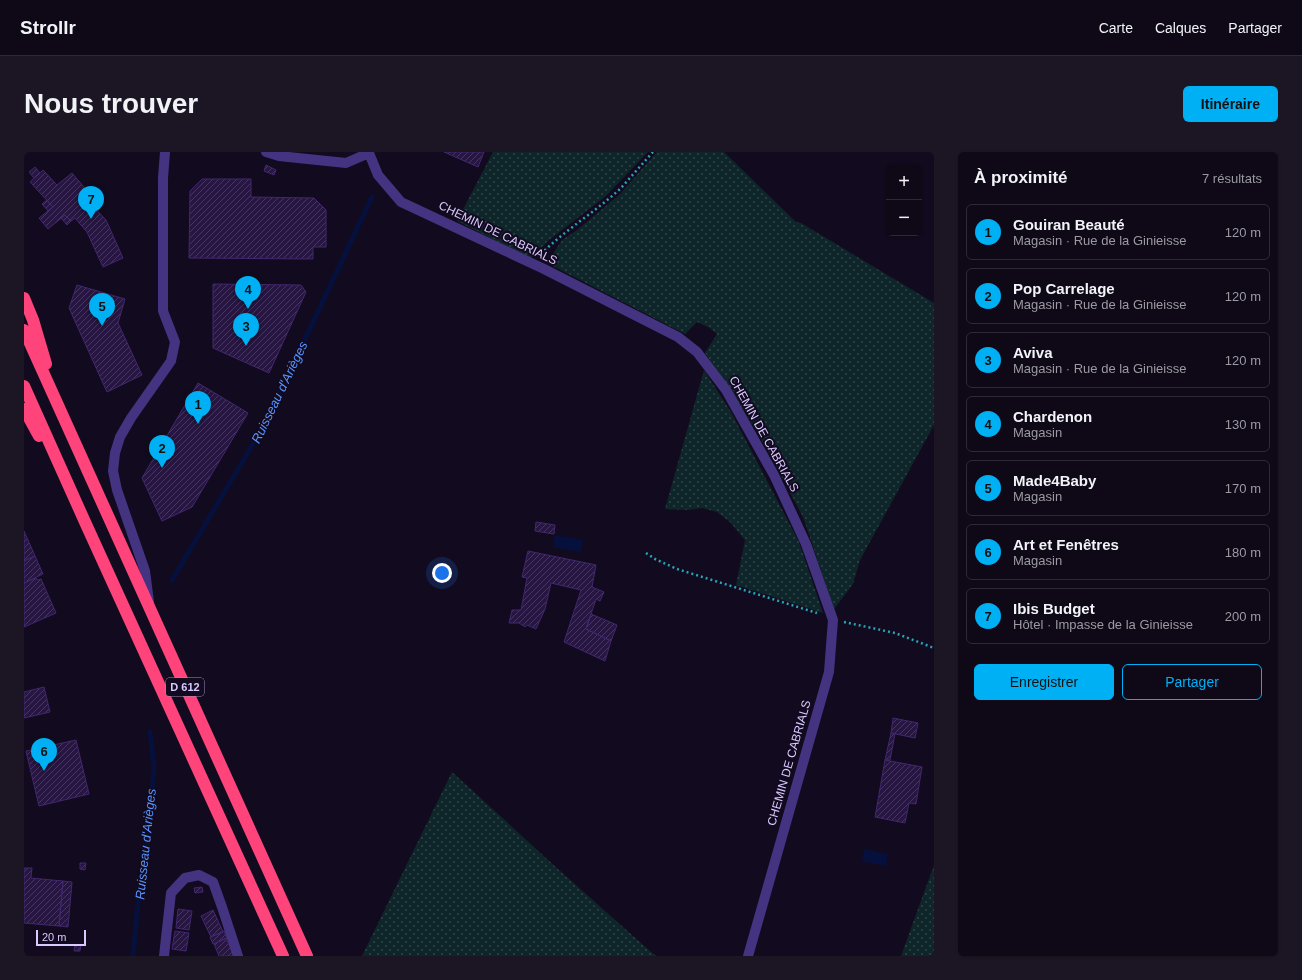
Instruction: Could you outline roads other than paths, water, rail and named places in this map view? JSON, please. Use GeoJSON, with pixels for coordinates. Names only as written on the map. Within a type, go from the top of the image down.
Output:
{"type":"FeatureCollection","features":[{"type":"Feature","properties":{"kind":"highway","name":"D 612"},"geometry":{"type":"LineString","coordinates":[[24,298],[33,320],[63,418]]}},
{"type":"Feature","properties":{"kind":"highway","name":"D 612"},"geometry":{"type":"LineString","coordinates":[[24,330],[307,956]]}},
{"type":"Feature","properties":{"kind":"highway","name":"D 612"},"geometry":{"type":"LineString","coordinates":[[24,386],[283,956]]}},
{"type":"Feature","properties":{"kind":"highway","name":"D 612"},"geometry":{"type":"LineString","coordinates":[[24,409],[85,522]]}},
{"type":"Feature","properties":{"kind":"street"},"geometry":{"type":"LineString","coordinates":[[151,612],[145,571],[113,471],[115,453],[120,436],[171,361],[175,342],[163,310],[163,178],[165,152]]}},
{"type":"Feature","properties":{"kind":"street"},"geometry":{"type":"LineString","coordinates":[[266,152],[279,156],[346,163],[369,152]]}},
{"type":"Feature","properties":{"kind":"street","name":"CHEMIN DE CABRIALS"},"geometry":{"type":"LineString","coordinates":[[369,152],[378,175],[401,202],[533,264],[678,337],[696,352],[726,390],[774,475],[806,544],[833,620],[829,672],[748,956]]}},
{"type":"Feature","properties":{"kind":"street"},"geometry":{"type":"LineString","coordinates":[[164,956],[171,893],[185,878],[199,875],[212,882],[238,956]]}},
{"type":"Feature","properties":{"kind":"waterway","name":"Ruisseau d'Arièges"},"geometry":{"type":"LineString","coordinates":[[172,580],[266,422],[372,197]]}},
{"type":"Feature","properties":{"kind":"waterway","name":"Ruisseau d'Arièges"},"geometry":{"type":"LineString","coordinates":[[133,956],[138,902],[150,817],[154,767],[150,732]]}},
{"type":"Feature","properties":{"kind":"place","name":"Ibis Budget"},"geometry":{"type":"Point","coordinates":[91,219]}},
{"type":"Feature","properties":{"kind":"place","name":"Chardenon"},"geometry":{"type":"Point","coordinates":[248,309]}},
{"type":"Feature","properties":{"kind":"place","name":"Made4Baby"},"geometry":{"type":"Point","coordinates":[102,326]}},
{"type":"Feature","properties":{"kind":"place","name":"Aviva"},"geometry":{"type":"Point","coordinates":[246,346]}},
{"type":"Feature","properties":{"kind":"place","name":"Gouiran Beauté"},"geometry":{"type":"Point","coordinates":[198,424]}},
{"type":"Feature","properties":{"kind":"place","name":"Pop Carrelage"},"geometry":{"type":"Point","coordinates":[162,468]}},
{"type":"Feature","properties":{"kind":"place","name":"Art et Fenêtres"},"geometry":{"type":"Point","coordinates":[44,771]}}]}
